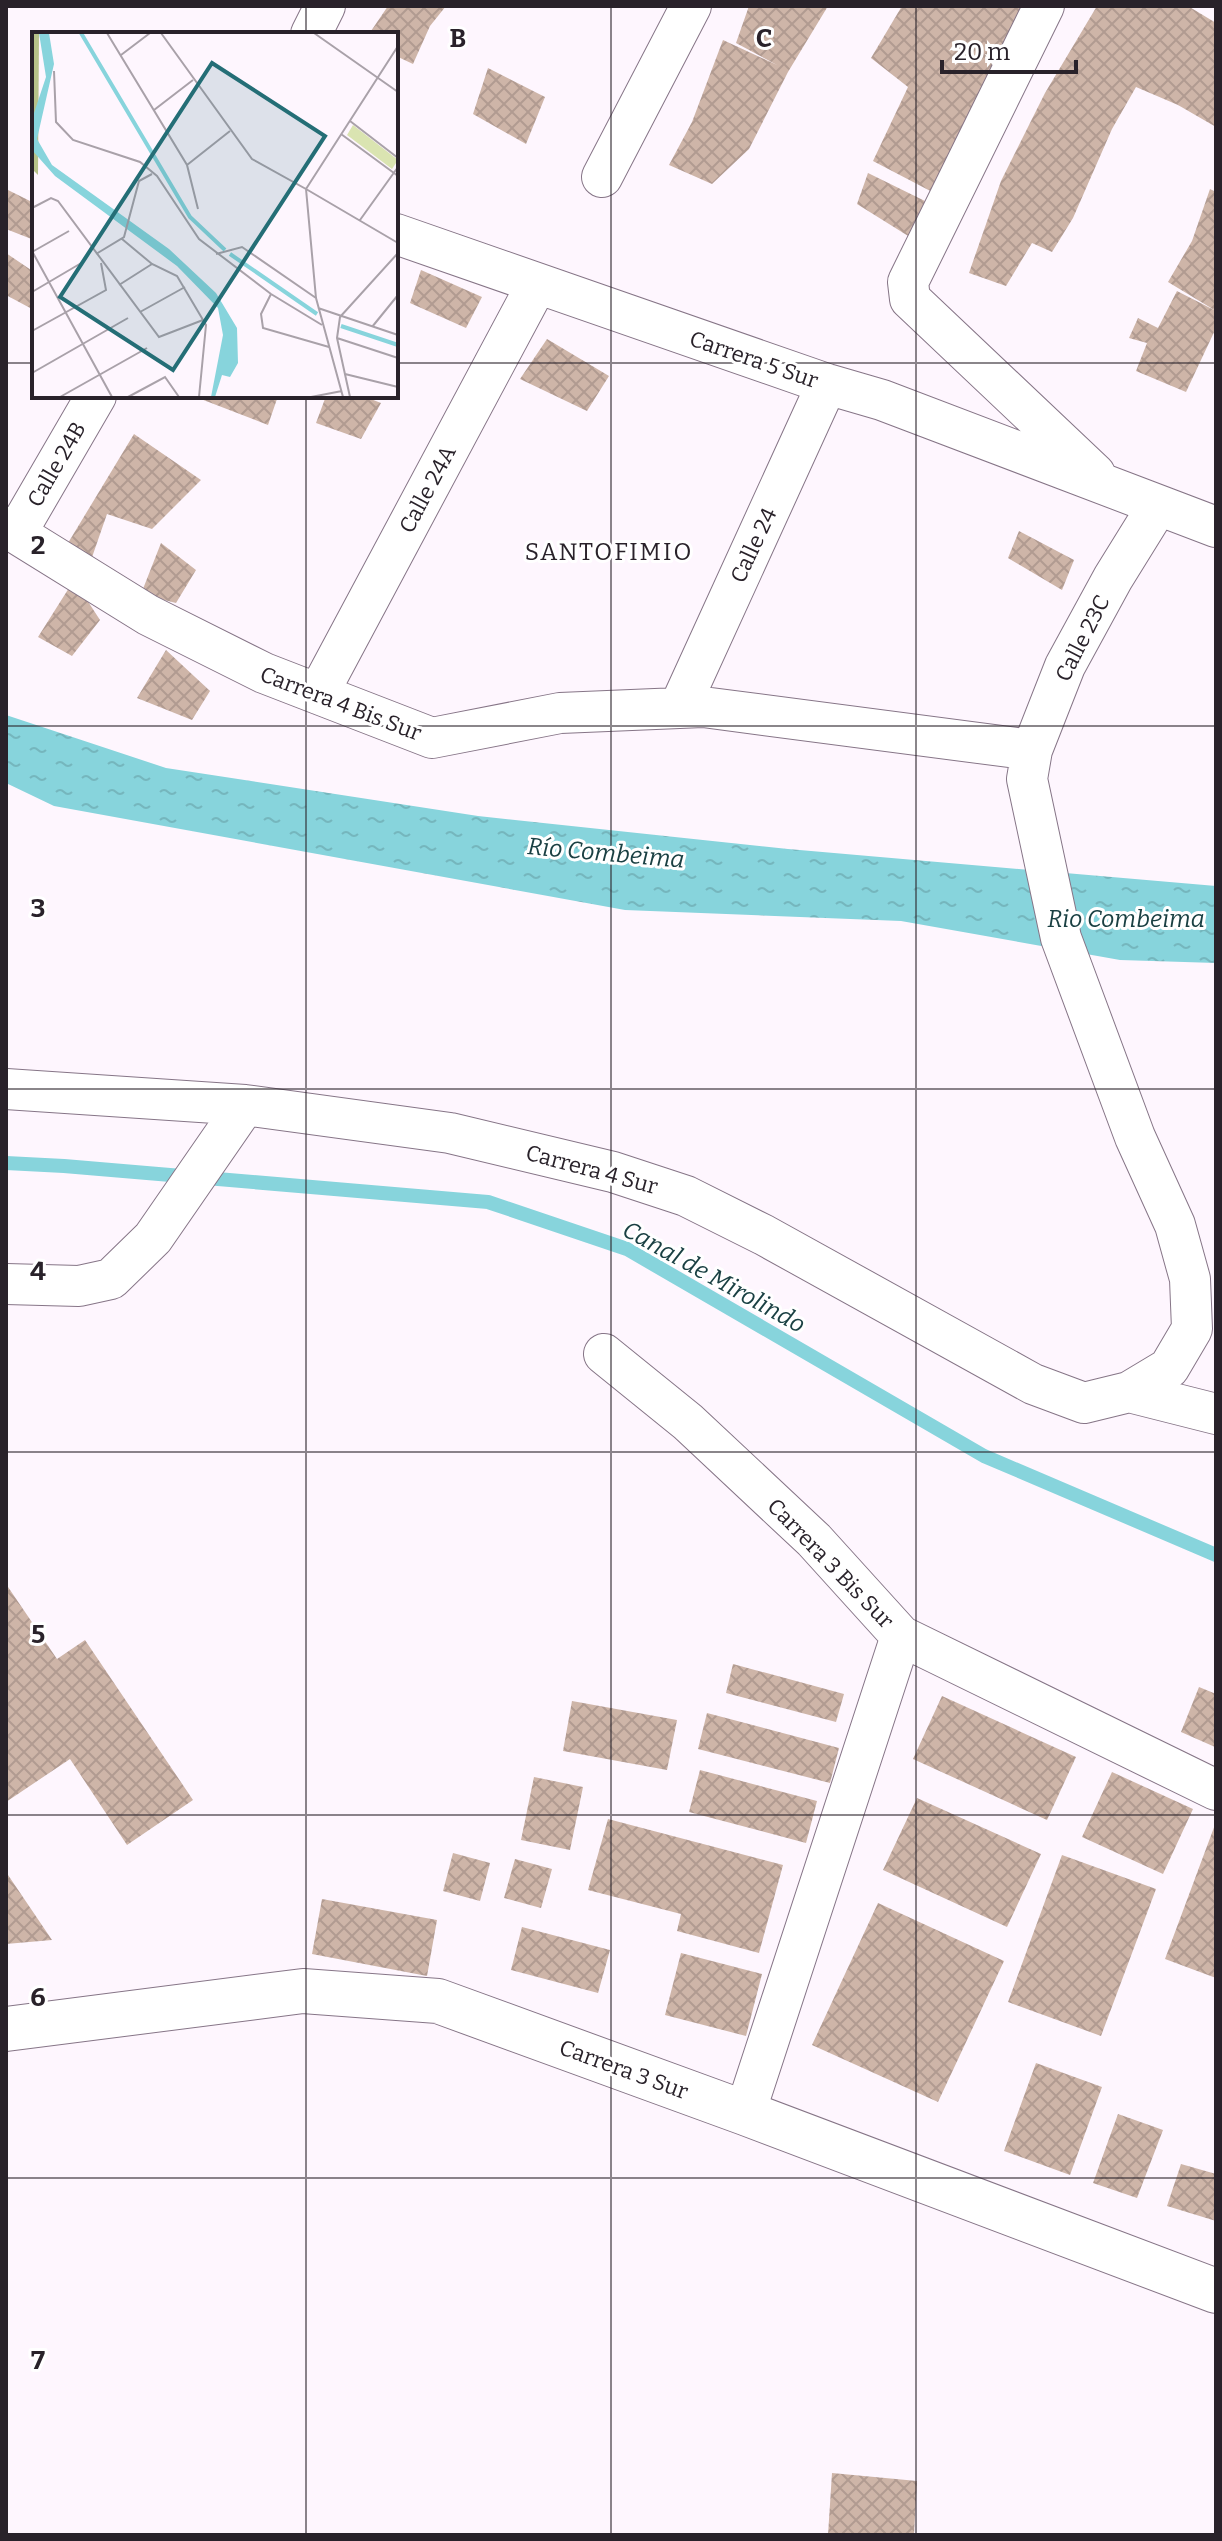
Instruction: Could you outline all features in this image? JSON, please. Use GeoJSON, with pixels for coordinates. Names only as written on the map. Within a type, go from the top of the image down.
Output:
{"type":"FeatureCollection","features":[{"type":"Feature","properties":{"kind":"street"},"geometry":{"type":"LineString","coordinates":[[312,32],[325,6]]}},
{"type":"Feature","properties":{"kind":"street"},"geometry":{"type":"LineString","coordinates":[[602,177],[691,6]]}},
{"type":"Feature","properties":{"kind":"street","name":"Carrera 5 Sur"},"geometry":{"type":"LineString","coordinates":[[1044,6],[908,282],[910,299],[1111,488]]}},
{"type":"Feature","properties":{"kind":"street","name":"Carrera 5 Sur"},"geometry":{"type":"LineString","coordinates":[[398,235],[827,384],[882,400],[1216,527]]}},
{"type":"Feature","properties":{"kind":"street","name":"Calle 24A"},"geometry":{"type":"LineString","coordinates":[[318,694],[537,284]]}},
{"type":"Feature","properties":{"kind":"street","name":"Calle 24"},"geometry":{"type":"LineString","coordinates":[[680,706],[827,384]]}},
{"type":"Feature","properties":{"kind":"street","name":"Calle 24B"},"geometry":{"type":"LineString","coordinates":[[11,530],[95,398]]}},
{"type":"Feature","properties":{"kind":"street","name":"Calle 23C"},"geometry":{"type":"LineString","coordinates":[[1030,765],[1065,666],[1113,578],[1157,507]]}},
{"type":"Feature","properties":{"kind":"street","name":"Carrera 4 Bis Sur"},"geometry":{"type":"LineString","coordinates":[[11,530],[148,615],[264,673],[432,738],[560,713],[703,707],[1030,765]]}},
{"type":"Feature","properties":{"kind":"street"},"geometry":{"type":"LineString","coordinates":[[1030,765],[1061,938],[1135,1137],[1175,1225],[1190,1279],[1192,1329],[1169,1368],[1129,1392]]}},
{"type":"Feature","properties":{"kind":"street","name":"Carrera 4 Sur"},"geometry":{"type":"LineString","coordinates":[[6,1089],[245,1105],[450,1133],[613,1172],[686,1196],[764,1235],[1033,1384],[1084,1403],[1129,1392]]}},
{"type":"Feature","properties":{"kind":"street"},"geometry":{"type":"LineString","coordinates":[[6,1284],[79,1286],[111,1279],[153,1238],[245,1105]]}},
{"type":"Feature","properties":{"kind":"street","name":"Carrera 3 Bis Sur"},"geometry":{"type":"LineString","coordinates":[[604,1354],[688,1422],[814,1540],[901,1636],[1216,1790]]}},
{"type":"Feature","properties":{"kind":"street"},"geometry":{"type":"LineString","coordinates":[[1129,1392],[1216,1414]]}},
{"type":"Feature","properties":{"kind":"street"},"geometry":{"type":"LineString","coordinates":[[745,2113],[901,1636]]}},
{"type":"Feature","properties":{"kind":"street","name":"Carrera 3 Sur"},"geometry":{"type":"LineString","coordinates":[[6,2029],[303,1991],[438,2001],[1216,2291]]}},
{"type":"Feature","properties":{"kind":"water","name":"Rio Combeima"},"geometry":{"type":"Polygon","coordinates":[[[6,715],[166,768],[478,816],[788,849],[1216,886],[1216,963],[1120,960],[901,921],[625,910],[54,806],[6,783],[6,715]]]}},
{"type":"Feature","properties":{"kind":"building"},"geometry":{"type":"Polygon","coordinates":[[[388,6],[446,6],[430,26],[413,64],[398,57],[398,32],[370,32],[388,6]]]}},
{"type":"Feature","properties":{"kind":"building"},"geometry":{"type":"Polygon","coordinates":[[[749,6],[828,6],[788,72],[749,149],[712,184],[669,165],[692,122],[723,40],[777,65],[736,43],[749,6]]]}},
{"type":"Feature","properties":{"kind":"building"},"geometry":{"type":"Polygon","coordinates":[[[902,6],[1033,6],[938,195],[873,161],[908,87],[871,58],[902,6]]]}},
{"type":"Feature","properties":{"kind":"building"},"geometry":{"type":"Polygon","coordinates":[[[1097,6],[1188,6],[1216,23],[1216,127],[1178,105],[1136,87],[1112,129],[1073,218],[1052,252],[1032,243],[1006,286],[969,273],[1001,181],[1045,93],[1097,6]]]}},
{"type":"Feature","properties":{"kind":"building"},"geometry":{"type":"Polygon","coordinates":[[[488,68],[545,97],[526,144],[473,114],[488,68]]]}},
{"type":"Feature","properties":{"kind":"building"},"geometry":{"type":"Polygon","coordinates":[[[868,173],[929,203],[913,239],[857,204],[868,173]]]}},
{"type":"Feature","properties":{"kind":"building"},"geometry":{"type":"Polygon","coordinates":[[[6,189],[32,202],[32,239],[6,229],[6,189]]]}},
{"type":"Feature","properties":{"kind":"building"},"geometry":{"type":"Polygon","coordinates":[[[1210,189],[1216,192],[1216,311],[1168,282],[1192,241],[1210,189]]]}},
{"type":"Feature","properties":{"kind":"building"},"geometry":{"type":"Polygon","coordinates":[[[6,253],[32,271],[32,309],[6,295],[6,253]]]}},
{"type":"Feature","properties":{"kind":"building"},"geometry":{"type":"Polygon","coordinates":[[[421,270],[482,297],[466,328],[410,303],[421,270]]]}},
{"type":"Feature","properties":{"kind":"building"},"geometry":{"type":"Polygon","coordinates":[[[1177,291],[1216,311],[1216,328],[1186,392],[1136,371],[1147,343],[1129,338],[1138,318],[1158,328],[1177,291]]]}},
{"type":"Feature","properties":{"kind":"building"},"geometry":{"type":"Polygon","coordinates":[[[547,339],[609,376],[587,411],[520,379],[547,339]]]}},
{"type":"Feature","properties":{"kind":"building"},"geometry":{"type":"Polygon","coordinates":[[[198,398],[275,398],[268,425],[198,398]]]}},
{"type":"Feature","properties":{"kind":"building"},"geometry":{"type":"Polygon","coordinates":[[[325,398],[368,398],[381,403],[361,439],[316,423],[325,398]]]}},
{"type":"Feature","properties":{"kind":"building"},"geometry":{"type":"Polygon","coordinates":[[[134,434],[201,480],[152,529],[107,514],[90,563],[65,548],[134,434]]]}},
{"type":"Feature","properties":{"kind":"building"},"geometry":{"type":"Polygon","coordinates":[[[1019,531],[1074,560],[1062,590],[1008,558],[1019,531]]]}},
{"type":"Feature","properties":{"kind":"building"},"geometry":{"type":"Polygon","coordinates":[[[161,543],[196,570],[176,603],[141,594],[161,543]]]}},
{"type":"Feature","properties":{"kind":"building"},"geometry":{"type":"Polygon","coordinates":[[[74,580],[100,620],[72,656],[38,637],[74,580]]]}},
{"type":"Feature","properties":{"kind":"building"},"geometry":{"type":"Polygon","coordinates":[[[166,650],[210,691],[192,720],[137,698],[166,650]]]}},
{"type":"Feature","properties":{"kind":"building"},"geometry":{"type":"Polygon","coordinates":[[[6,1584],[57,1659],[85,1640],[193,1800],[127,1845],[70,1759],[6,1802],[6,1584]]]}},
{"type":"Feature","properties":{"kind":"building"},"geometry":{"type":"Polygon","coordinates":[[[733,1664],[844,1694],[836,1722],[726,1693],[733,1664]]]}},
{"type":"Feature","properties":{"kind":"building"},"geometry":{"type":"Polygon","coordinates":[[[1199,1687],[1216,1694],[1215,1747],[1181,1732],[1199,1687]]]}},
{"type":"Feature","properties":{"kind":"building"},"geometry":{"type":"Polygon","coordinates":[[[942,1696],[1076,1757],[1047,1820],[913,1759],[942,1696]]]}},
{"type":"Feature","properties":{"kind":"building"},"geometry":{"type":"Polygon","coordinates":[[[572,1701],[677,1720],[667,1770],[563,1751],[572,1701]]]}},
{"type":"Feature","properties":{"kind":"building"},"geometry":{"type":"Polygon","coordinates":[[[707,1713],[839,1748],[830,1783],[698,1749],[707,1713]]]}},
{"type":"Feature","properties":{"kind":"building"},"geometry":{"type":"Polygon","coordinates":[[[700,1770],[817,1801],[806,1843],[689,1812],[700,1770]]]}},
{"type":"Feature","properties":{"kind":"building"},"geometry":{"type":"Polygon","coordinates":[[[1112,1772],[1193,1809],[1163,1874],[1082,1837],[1112,1772]]]}},
{"type":"Feature","properties":{"kind":"building"},"geometry":{"type":"Polygon","coordinates":[[[534,1777],[583,1787],[570,1850],[521,1840],[534,1777]]]}},
{"type":"Feature","properties":{"kind":"building"},"geometry":{"type":"Polygon","coordinates":[[[917,1798],[1041,1854],[1007,1927],[883,1870],[917,1798]]]}},
{"type":"Feature","properties":{"kind":"building"},"geometry":{"type":"Polygon","coordinates":[[[608,1819],[783,1865],[759,1953],[677,1931],[681,1914],[588,1890],[608,1819]]]}},
{"type":"Feature","properties":{"kind":"building"},"geometry":{"type":"Polygon","coordinates":[[[1216,1822],[1216,1978],[1165,1959],[1216,1822]]]}},
{"type":"Feature","properties":{"kind":"building"},"geometry":{"type":"Polygon","coordinates":[[[453,1853],[490,1863],[480,1901],[443,1891],[453,1853]]]}},
{"type":"Feature","properties":{"kind":"building"},"geometry":{"type":"Polygon","coordinates":[[[1062,1855],[1156,1889],[1101,2036],[1008,2002],[1062,1855]]]}},
{"type":"Feature","properties":{"kind":"building"},"geometry":{"type":"Polygon","coordinates":[[[515,1859],[552,1869],[541,1908],[504,1898],[515,1859]]]}},
{"type":"Feature","properties":{"kind":"building"},"geometry":{"type":"Polygon","coordinates":[[[6,1872],[52,1940],[6,1944],[6,1872]]]}},
{"type":"Feature","properties":{"kind":"building"},"geometry":{"type":"Polygon","coordinates":[[[322,1899],[437,1920],[427,1976],[312,1954],[322,1899]]]}},
{"type":"Feature","properties":{"kind":"building"},"geometry":{"type":"Polygon","coordinates":[[[878,1903],[1004,1961],[938,2102],[812,2045],[878,1903]]]}},
{"type":"Feature","properties":{"kind":"building"},"geometry":{"type":"Polygon","coordinates":[[[522,1927],[610,1950],[598,1993],[511,1970],[522,1927]]]}},
{"type":"Feature","properties":{"kind":"building"},"geometry":{"type":"Polygon","coordinates":[[[681,1953],[762,1974],[746,2036],[665,2015],[681,1953]]]}},
{"type":"Feature","properties":{"kind":"building"},"geometry":{"type":"Polygon","coordinates":[[[1036,2063],[1102,2087],[1070,2175],[1004,2151],[1036,2063]]]}},
{"type":"Feature","properties":{"kind":"building"},"geometry":{"type":"Polygon","coordinates":[[[1118,2114],[1163,2130],[1137,2198],[1093,2183],[1118,2114]]]}},
{"type":"Feature","properties":{"kind":"building"},"geometry":{"type":"Polygon","coordinates":[[[1181,2164],[1216,2174],[1216,2221],[1167,2206],[1181,2164]]]}},
{"type":"Feature","properties":{"kind":"building"},"geometry":{"type":"Polygon","coordinates":[[[832,2473],[917,2481],[914,2535],[828,2535],[832,2473]]]}},
{"type":"Feature","properties":{"kind":"waterway","name":"Canal de Mirolindo"},"geometry":{"type":"LineString","coordinates":[[6,1163],[488,1202],[627,1249],[984,1456],[1216,1555]]}},
{"type":"Feature","properties":{"kind":"district","name":"SANTOFIMIO"},"geometry":{"type":"Point","coordinates":[609,552]}},
{"type":"Feature","properties":{"kind":"water label","name":"Río Combeima"},"geometry":{"type":"Point","coordinates":[606,853]}}]}
